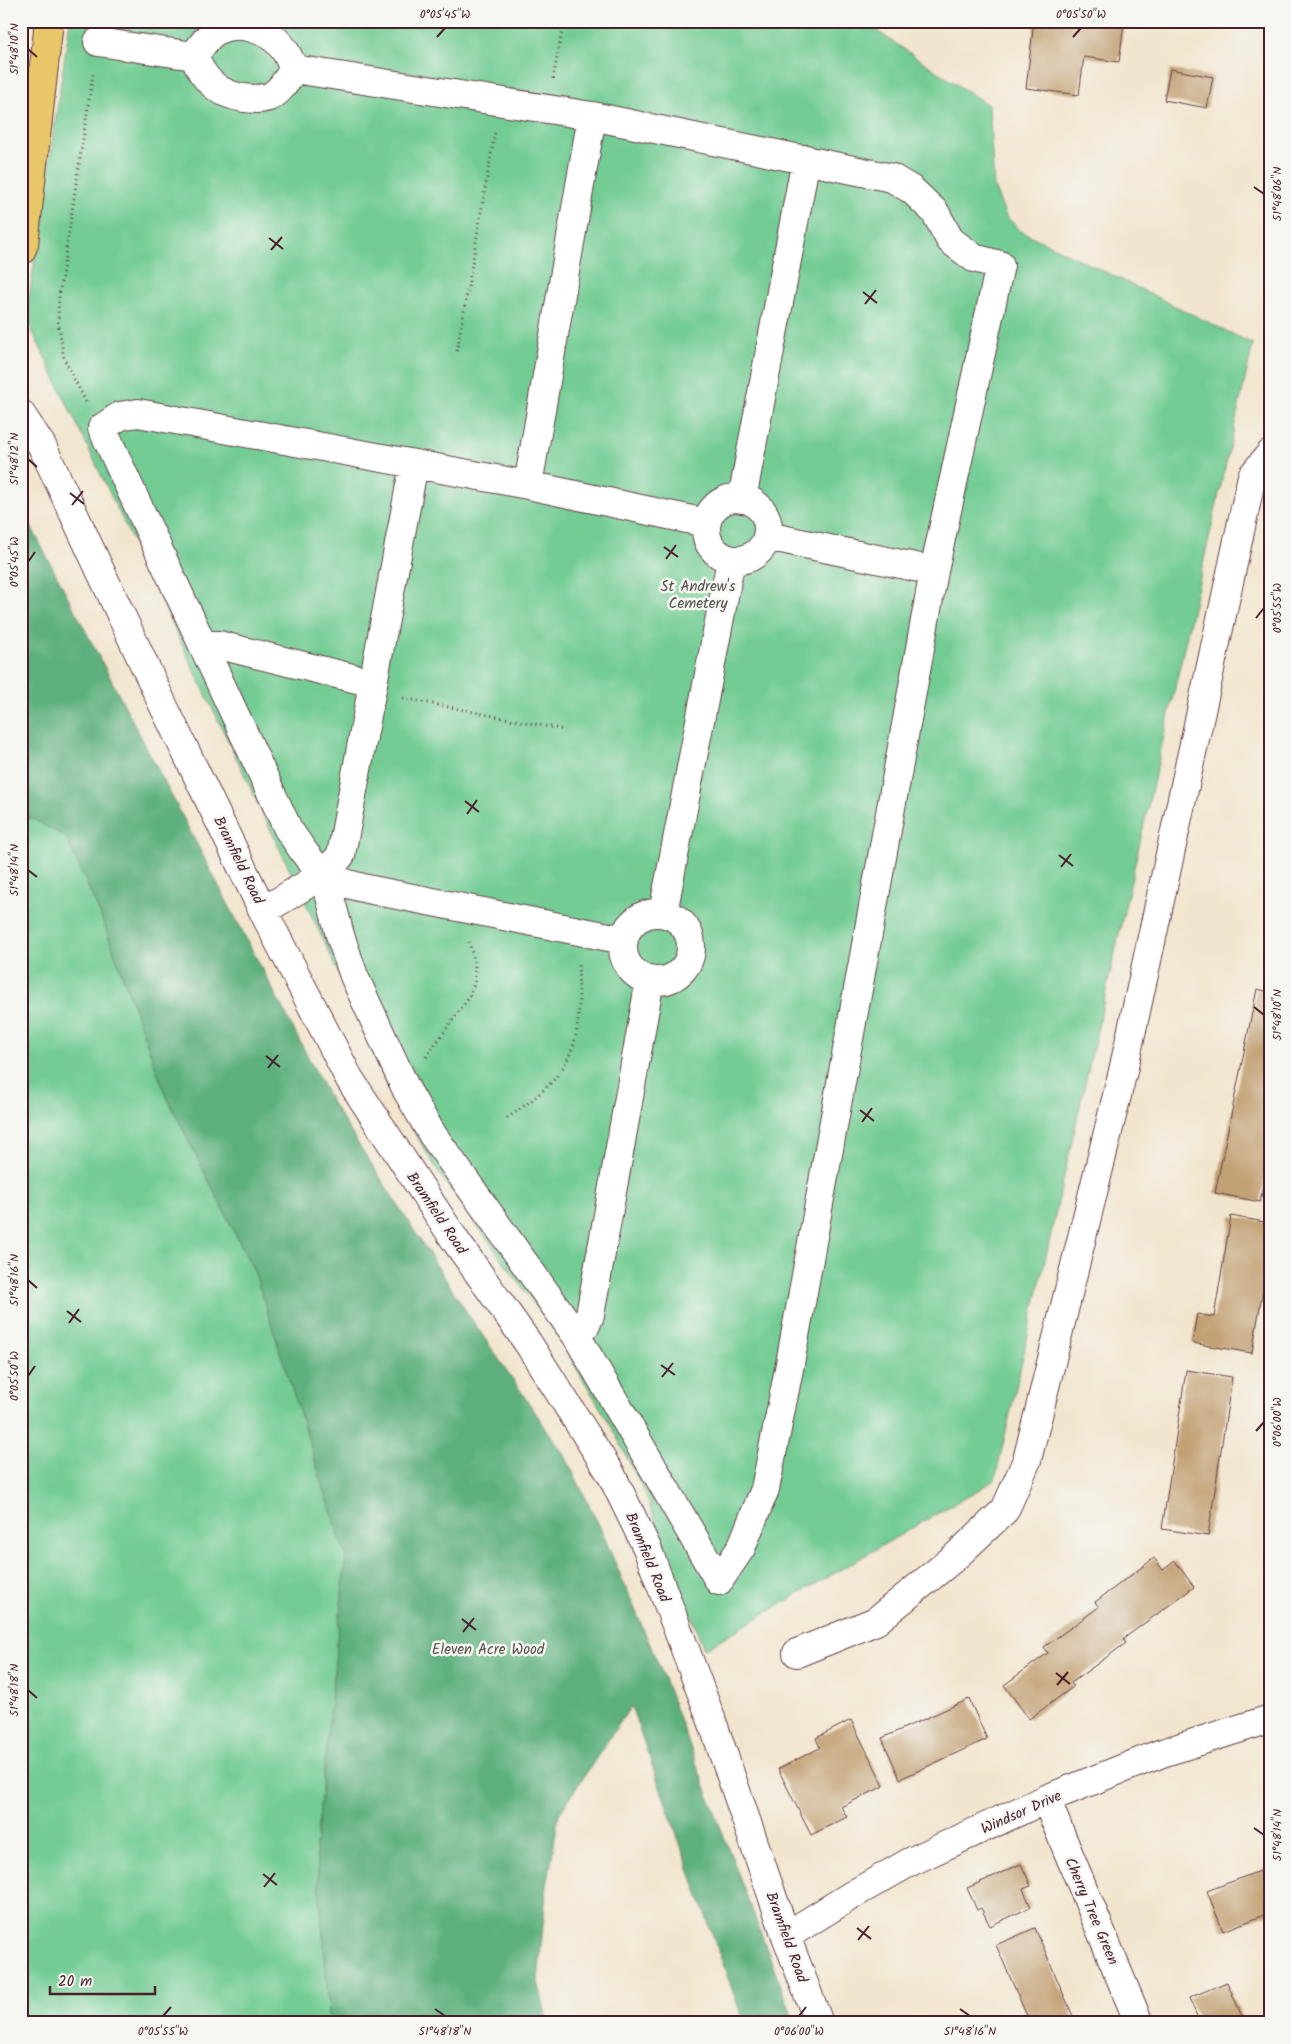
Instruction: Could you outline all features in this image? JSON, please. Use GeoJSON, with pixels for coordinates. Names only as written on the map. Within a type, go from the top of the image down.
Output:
{"type":"FeatureCollection","features":[{"type":"Feature","properties":{"kind":"main road"},"geometry":{"type":"LineString","coordinates":[[21,251],[24,244],[49,21]]}},
{"type":"Feature","properties":{"kind":"street"},"geometry":{"type":"LineString","coordinates":[[194,56],[203,43],[218,30],[234,26],[253,28],[271,37],[284,50],[294,69]]}},
{"type":"Feature","properties":{"kind":"street"},"geometry":{"type":"LineString","coordinates":[[98,42],[194,56]]}},
{"type":"Feature","properties":{"kind":"street"},"geometry":{"type":"LineString","coordinates":[[194,56],[208,82],[217,90],[236,97],[258,100],[273,95],[294,69]]}},
{"type":"Feature","properties":{"kind":"street"},"geometry":{"type":"LineString","coordinates":[[294,69],[592,116],[892,178],[912,190],[935,212],[950,240],[974,258],[1000,265],[934,571],[789,1369],[765,1489],[741,1548],[719,1581],[576,1336],[432,1134],[414,1103],[354,976],[340,935],[324,874]]}},
{"type":"Feature","properties":{"kind":"street"},"geometry":{"type":"LineString","coordinates":[[528,485],[592,116]]}},
{"type":"Feature","properties":{"kind":"street"},"geometry":{"type":"LineString","coordinates":[[742,499],[806,159]]}},
{"type":"Feature","properties":{"kind":"street"},"geometry":{"type":"LineString","coordinates":[[624,940],[367,889],[324,874],[306,855],[288,829],[102,428],[120,416],[138,413],[528,485],[706,522]]}},
{"type":"Feature","properties":{"kind":"street","name":"Bramfield Road"},"geometry":{"type":"LineString","coordinates":[[21,414],[42,446],[165,709],[263,911],[350,1078],[454,1240],[528,1343],[612,1474],[648,1548],[712,1720],[786,1936],[819,2023]]}},
{"type":"Feature","properties":{"kind":"street"},"geometry":{"type":"LineString","coordinates":[[796,1653],[876,1621],[954,1558],[1005,1510],[1027,1460],[1123,1071],[1252,476],[1270,454]]}},
{"type":"Feature","properties":{"kind":"street"},"geometry":{"type":"LineString","coordinates":[[263,911],[324,874],[341,855],[414,464]]}},
{"type":"Feature","properties":{"kind":"street"},"geometry":{"type":"LineString","coordinates":[[730,499],[742,499],[754,503],[763,512],[768,523],[767,536],[763,546],[754,555],[743,560],[731,560],[719,556],[711,547],[706,536],[706,522],[710,512],[719,503],[730,499]]}},
{"type":"Feature","properties":{"kind":"street"},"geometry":{"type":"LineString","coordinates":[[767,536],[934,571]]}},
{"type":"Feature","properties":{"kind":"street"},"geometry":{"type":"LineString","coordinates":[[664,913],[731,560]]}},
{"type":"Feature","properties":{"kind":"street"},"geometry":{"type":"LineString","coordinates":[[203,645],[219,645],[372,687]]}},
{"type":"Feature","properties":{"kind":"street"},"geometry":{"type":"LineString","coordinates":[[650,913],[664,913],[676,918],[685,927],[690,940],[691,953],[686,965],[676,975],[664,980],[650,980],[638,975],[629,965],[624,953],[624,940],[629,928],[638,918],[650,913]]}},
{"type":"Feature","properties":{"kind":"street"},"geometry":{"type":"LineString","coordinates":[[576,1336],[586,1325],[590,1315],[650,980]]}},
{"type":"Feature","properties":{"kind":"street","name":"Windsor Drive"},"geometry":{"type":"LineString","coordinates":[[786,1936],[910,1862],[1046,1799],[1162,1754],[1270,1719]]}},
{"type":"Feature","properties":{"kind":"street","name":"Cherry Tree Green"},"geometry":{"type":"LineString","coordinates":[[1046,1799],[1139,2023]]}},
{"type":"Feature","properties":{"kind":"path"},"geometry":{"type":"LineString","coordinates":[[548,109],[564,21]]}},
{"type":"Feature","properties":{"kind":"path"},"geometry":{"type":"LineString","coordinates":[[98,42],[59,296],[58,320],[64,359],[79,390],[102,428]]}},
{"type":"Feature","properties":{"kind":"path"},"geometry":{"type":"LineString","coordinates":[[457,351],[501,102]]}},
{"type":"Feature","properties":{"kind":"path"},"geometry":{"type":"LineString","coordinates":[[372,687],[565,730]]}},
{"type":"Feature","properties":{"kind":"path"},"geometry":{"type":"LineString","coordinates":[[414,1103],[420,1072],[428,1053],[468,999],[475,982],[473,955],[467,936],[453,906]]}},
{"type":"Feature","properties":{"kind":"path"},"geometry":{"type":"LineString","coordinates":[[507,1118],[531,1102],[552,1083],[567,1062],[577,1039],[580,1005],[577,931]]}},
{"type":"Feature","properties":{"kind":"green space","name":"St Andrew's Cemetery"},"geometry":{"type":"Polygon","coordinates":[[[70,21],[862,21],[989,106],[994,187],[1006,216],[1021,231],[1253,344],[995,1480],[704,1649],[644,1491],[611,1426],[554,1331],[443,1179],[392,1096],[329,952],[26,318],[70,21]]]}},
{"type":"Feature","properties":{"kind":"green space","name":"Eleven Acre Wood"},"geometry":{"type":"Polygon","coordinates":[[[21,507],[332,1103],[468,1314],[565,1456],[600,1527],[660,1668],[795,2023],[744,2023],[631,1706],[559,1814],[546,1893],[538,1981],[548,2023],[330,2023],[316,1846],[346,1557],[255,1273],[165,1093],[101,916],[66,837],[31,818],[21,820],[21,507]]]}},
{"type":"Feature","properties":{"kind":"green space"},"geometry":{"type":"Polygon","coordinates":[[[31,818],[66,837],[101,916],[165,1093],[255,1273],[346,1557],[316,1846],[330,2023],[21,2023],[21,820],[31,818]]]}},
{"type":"Feature","properties":{"kind":"building"},"geometry":{"type":"Polygon","coordinates":[[[1034,21],[1124,23],[1119,62],[1084,57],[1079,95],[1026,88],[1034,21]]]}},
{"type":"Feature","properties":{"kind":"building"},"geometry":{"type":"Polygon","coordinates":[[[1170,69],[1213,77],[1207,108],[1164,100],[1170,69]]]}},
{"type":"Feature","properties":{"kind":"building"},"geometry":{"type":"Polygon","coordinates":[[[1257,989],[1270,992],[1270,1154],[1260,1202],[1215,1193],[1257,989]]]}},
{"type":"Feature","properties":{"kind":"building"},"geometry":{"type":"Polygon","coordinates":[[[1231,1216],[1270,1223],[1270,1247],[1252,1353],[1192,1343],[1197,1314],[1214,1317],[1231,1216]]]}},
{"type":"Feature","properties":{"kind":"building"},"geometry":{"type":"Polygon","coordinates":[[[1186,1370],[1232,1377],[1208,1536],[1162,1529],[1186,1370]]]}},
{"type":"Feature","properties":{"kind":"building"},"geometry":{"type":"Polygon","coordinates":[[[1154,1558],[1163,1570],[1175,1561],[1194,1587],[1123,1639],[1126,1643],[1071,1683],[1073,1687],[1029,1719],[1004,1685],[1048,1653],[1044,1647],[1099,1607],[1095,1602],[1154,1558]]]}},
{"type":"Feature","properties":{"kind":"building"},"geometry":{"type":"Polygon","coordinates":[[[969,1699],[987,1739],[900,1779],[882,1738],[969,1699]]]}},
{"type":"Feature","properties":{"kind":"building"},"geometry":{"type":"Polygon","coordinates":[[[851,1720],[884,1786],[841,1807],[847,1817],[811,1835],[778,1769],[820,1748],[816,1738],[851,1720]]]}},
{"type":"Feature","properties":{"kind":"building"},"geometry":{"type":"Polygon","coordinates":[[[1021,1864],[1031,1886],[1023,1889],[1031,1907],[990,1926],[981,1908],[977,1910],[967,1888],[1021,1864]]]}},
{"type":"Feature","properties":{"kind":"building"},"geometry":{"type":"Polygon","coordinates":[[[1270,1867],[1270,1913],[1223,1931],[1207,1891],[1270,1867]]]}},
{"type":"Feature","properties":{"kind":"building"},"geometry":{"type":"Polygon","coordinates":[[[1035,1928],[1076,2023],[1030,2023],[996,1945],[1035,1928]]]}},
{"type":"Feature","properties":{"kind":"building"},"geometry":{"type":"Polygon","coordinates":[[[1227,1982],[1245,2023],[1200,2023],[1189,1998],[1227,1982]]]}}]}
